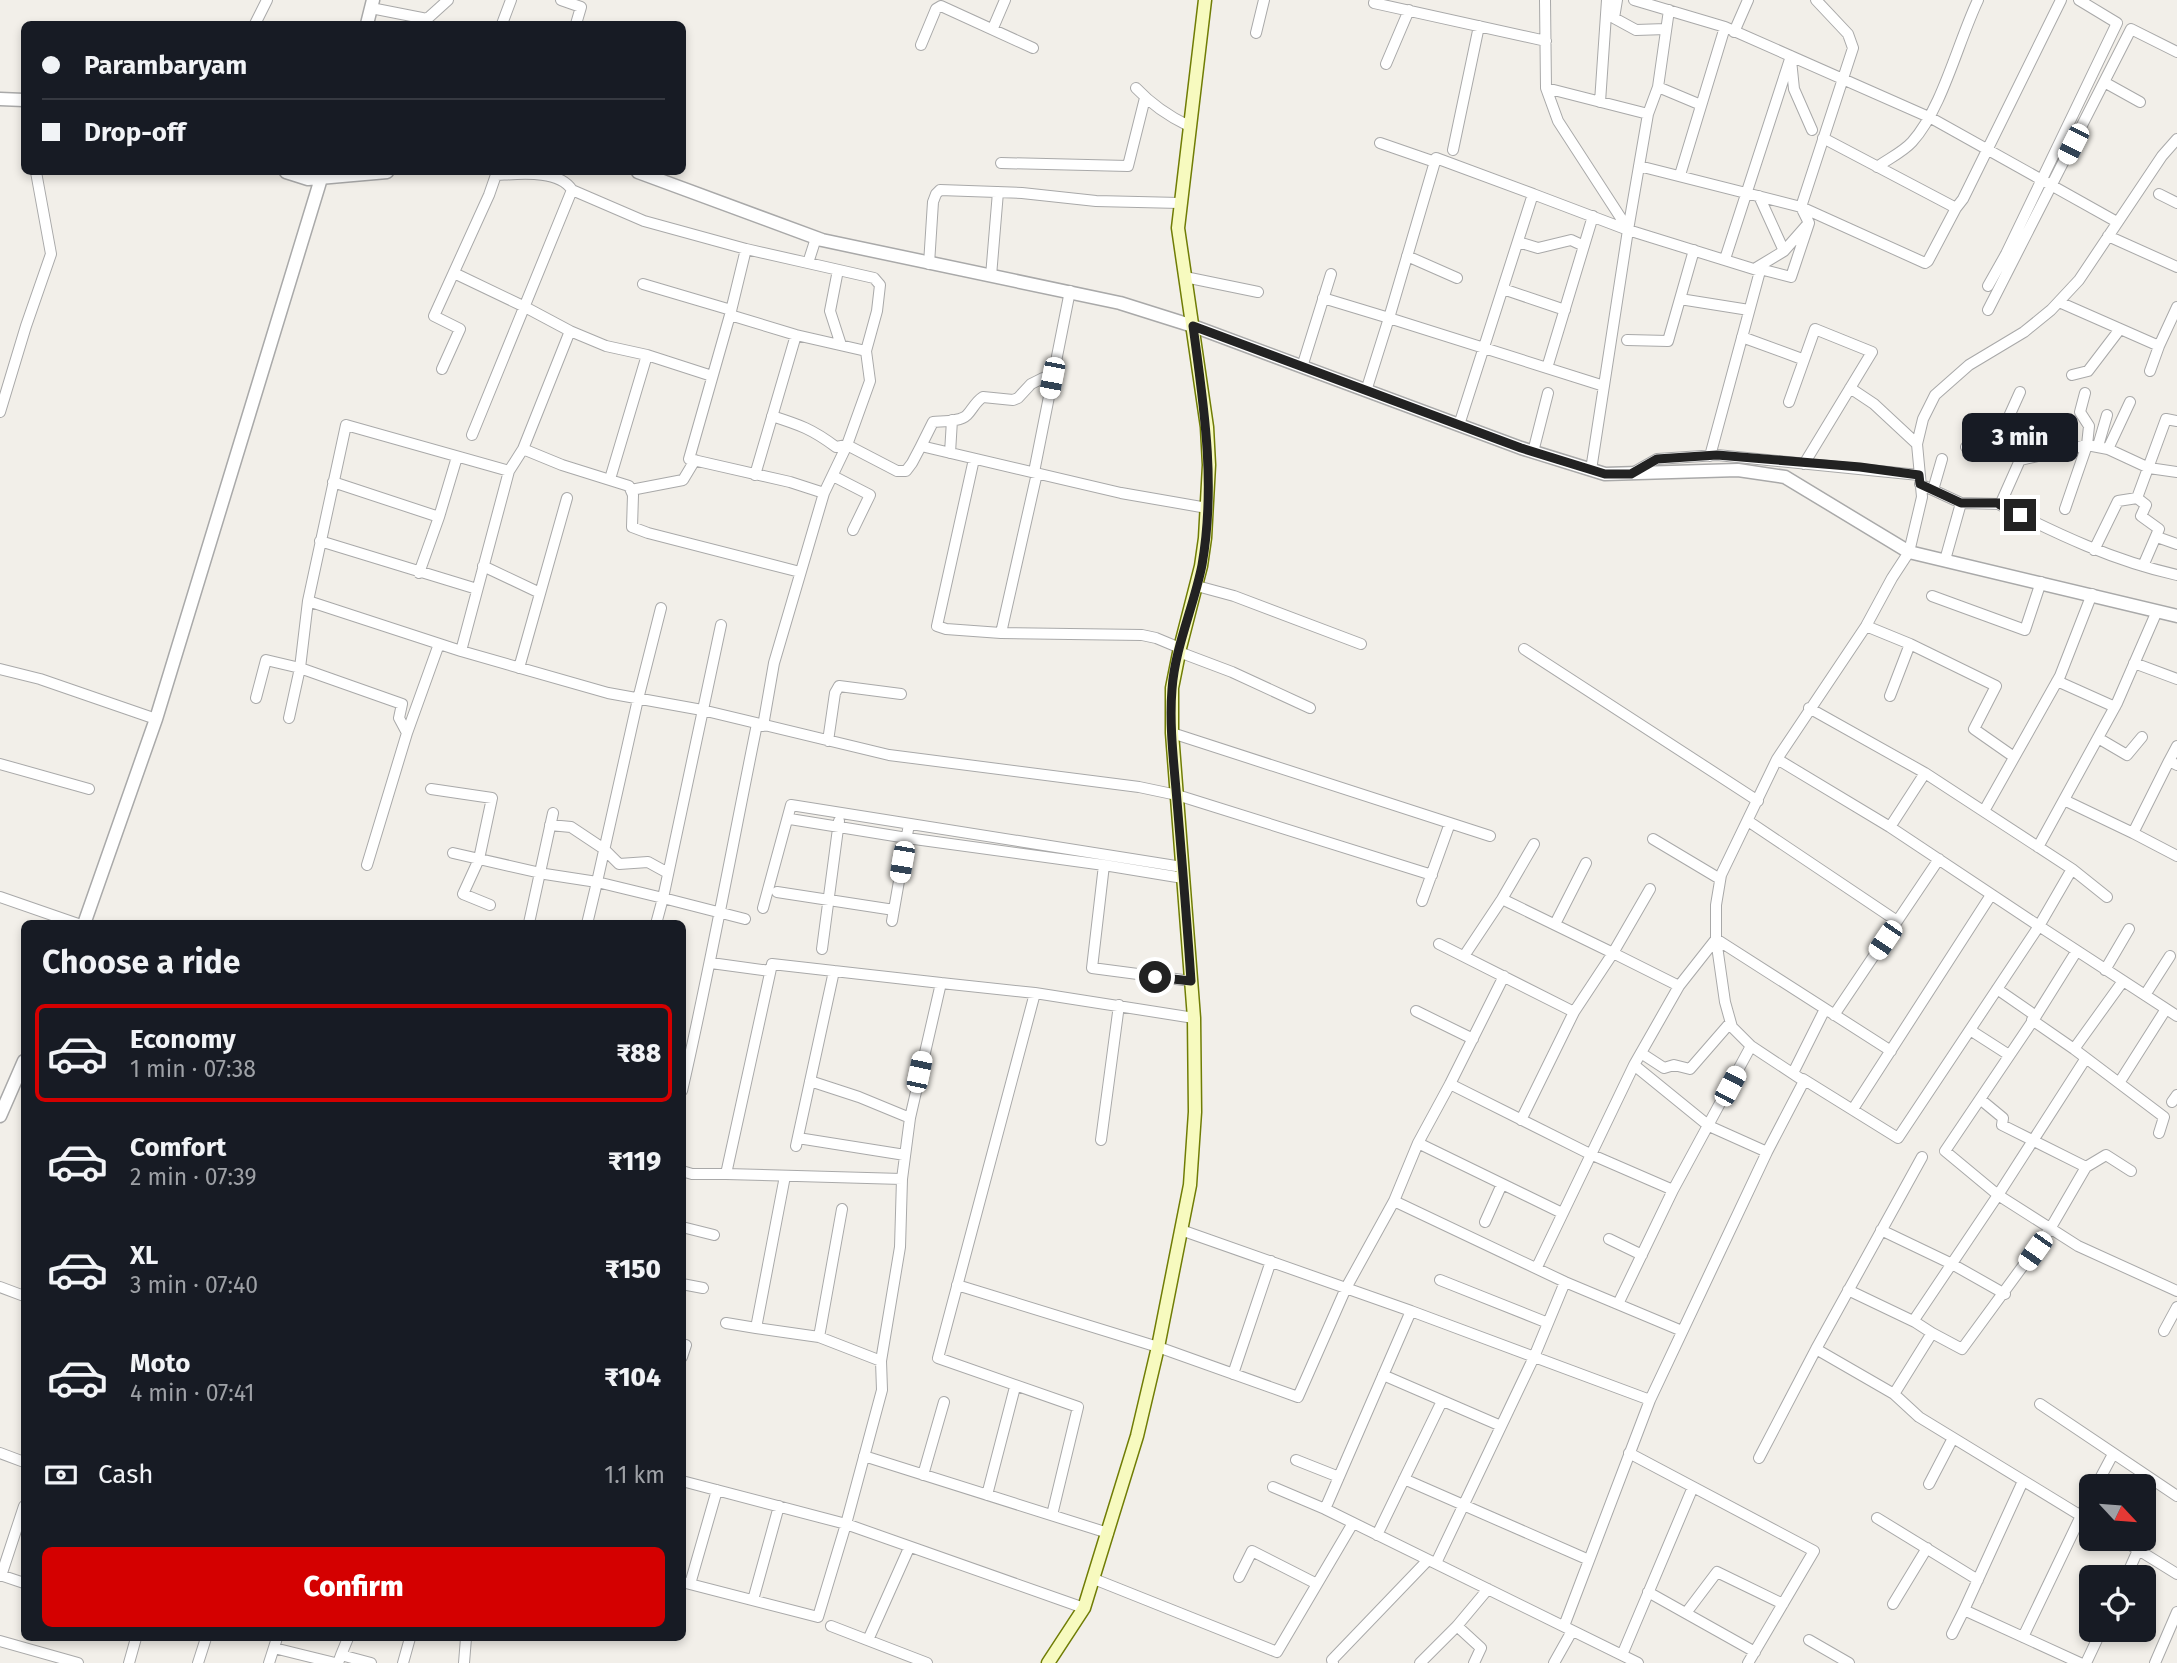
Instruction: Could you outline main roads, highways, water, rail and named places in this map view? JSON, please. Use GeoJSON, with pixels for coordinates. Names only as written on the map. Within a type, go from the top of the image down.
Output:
{"type":"FeatureCollection","features":[{"type":"Feature","properties":{"kind":"main road"},"geometry":{"type":"LineString","coordinates":[[1048,1663],[1084,1608],[1137,1436],[1158,1347],[1190,1185],[1195,1112],[1194,1018],[1172,733],[1172,688],[1196,586],[1205,538],[1207,508],[1207,427],[1178,228],[1205,0]]}}]}
